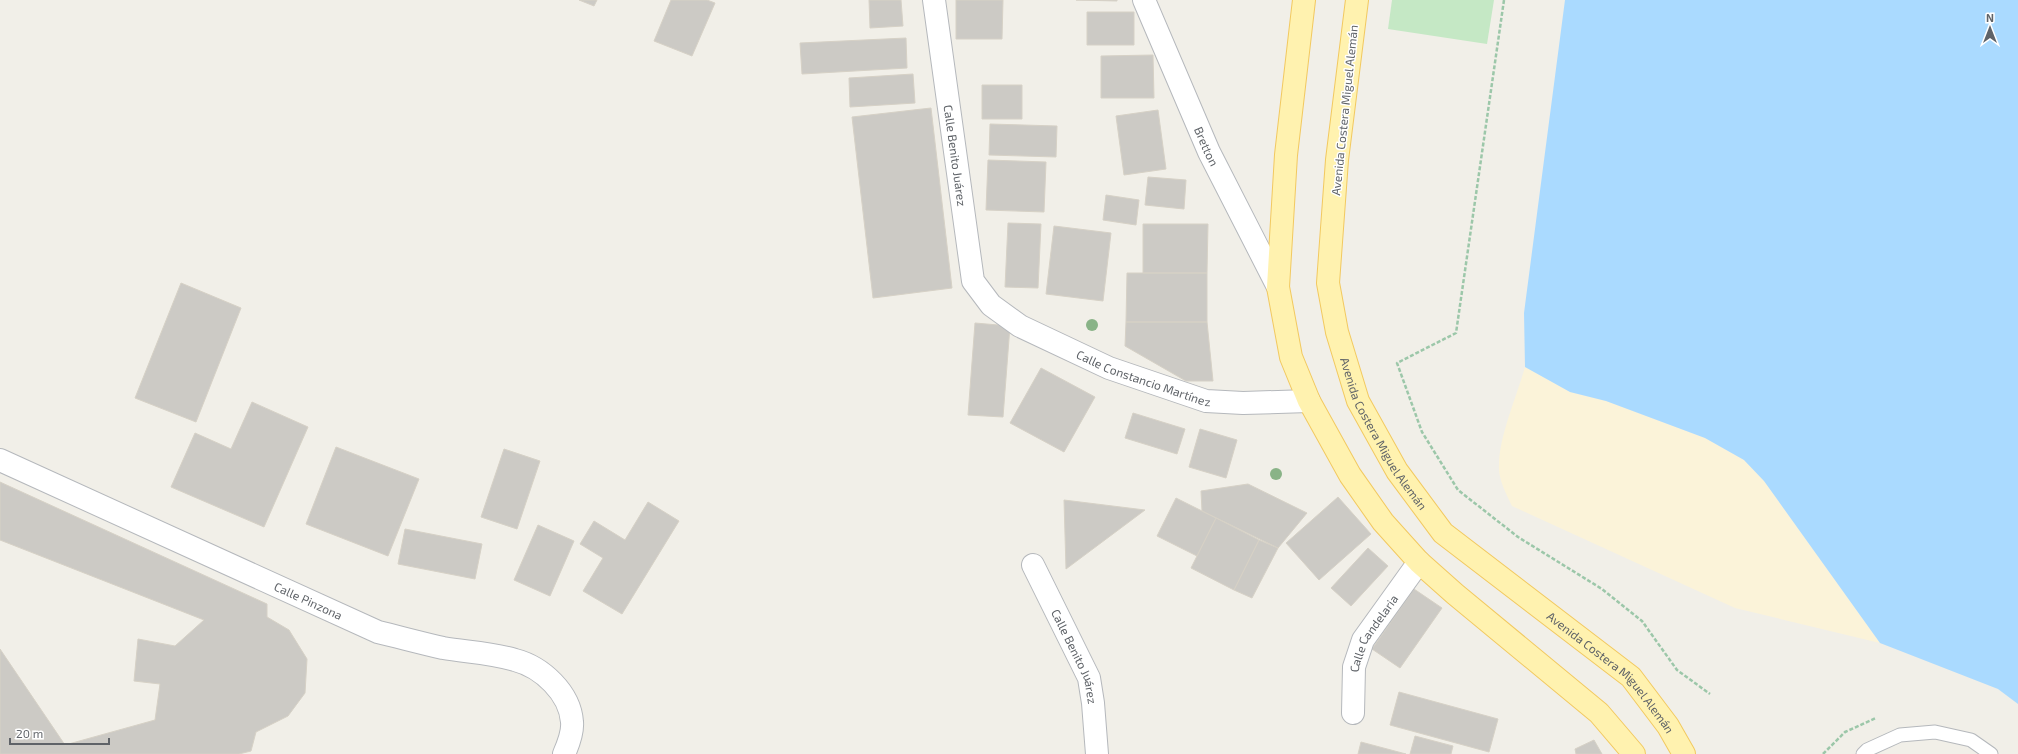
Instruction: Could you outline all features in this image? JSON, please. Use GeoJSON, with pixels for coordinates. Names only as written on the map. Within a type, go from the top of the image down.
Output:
{"type":"FeatureCollection","features":[{"type":"Feature","properties":{"kind":"main road"},"geometry":{"type":"LineString","coordinates":[[1304,0],[1286,155],[1278,287],[1291,357],[1309,401],[1350,475],[1383,522],[1419,562],[1600,713],[1634,754]]}},
{"type":"Feature","properties":{"kind":"main road","name":"Avenida Costera Miguel Alemán"},"geometry":{"type":"LineString","coordinates":[[1357,0],[1337,160],[1328,284],[1337,332],[1358,401],[1396,471],[1443,533],[1631,677],[1668,726],[1684,754]]}},
{"type":"Feature","properties":{"kind":"street","name":"Calle Benito Juárez"},"geometry":{"type":"LineString","coordinates":[[934,0],[973,281],[991,305]]}},
{"type":"Feature","properties":{"kind":"street","name":"Bretton"},"geometry":{"type":"LineString","coordinates":[[1144,0],[1209,152],[1278,287]]}},
{"type":"Feature","properties":{"kind":"street","name":"Calle Constancio Martínez"},"geometry":{"type":"LineString","coordinates":[[991,305],[1020,326],[1109,368],[1206,401],[1243,403],[1309,401]]}},
{"type":"Feature","properties":{"kind":"street","name":"Calle Pinzona"},"geometry":{"type":"LineString","coordinates":[[0,460],[378,632],[443,648],[516,660],[539,671],[556,686],[567,704],[572,722],[568,745],[564,754]]}},
{"type":"Feature","properties":{"kind":"street","name":"Calle Candelaria"},"geometry":{"type":"LineString","coordinates":[[1353,713],[1354,667],[1363,640],[1419,562]]}},
{"type":"Feature","properties":{"kind":"street","name":"Calle Benito Juárez"},"geometry":{"type":"LineString","coordinates":[[1033,565],[1089,678],[1093,703],[1097,754]]}},
{"type":"Feature","properties":{"kind":"lane"},"geometry":{"type":"LineString","coordinates":[[1863,754],[1867,750],[1900,735],[1935,732],[1971,740],[1991,754]]}},
{"type":"Feature","properties":{"kind":"path"},"geometry":{"type":"LineString","coordinates":[[1504,0],[1456,333],[1397,363],[1422,432],[1458,490],[1518,537],[1602,589],[1642,621],[1677,670],[1710,694]]}},
{"type":"Feature","properties":{"kind":"green space"},"geometry":{"type":"Polygon","coordinates":[[[1392,0],[1494,0],[1487,44],[1388,29],[1392,0]]]}},
{"type":"Feature","properties":{"kind":"sand"},"geometry":{"type":"Polygon","coordinates":[[[1525,367],[1570,392],[1606,401],[1705,438],[1744,460],[1764,481],[1880,643],[1735,608],[1512,506],[1500,475],[1500,454],[1505,429],[1525,367]]]}},
{"type":"Feature","properties":{"kind":"water"},"geometry":{"type":"Polygon","coordinates":[[[1565,0],[2018,0],[2018,704],[1998,689],[1880,643],[1764,481],[1744,460],[1705,438],[1606,401],[1570,392],[1525,367],[1524,313],[1565,0]]]}},
{"type":"Feature","properties":{"kind":"building"},"geometry":{"type":"Polygon","coordinates":[[[579,0],[597,0],[594,6],[579,0]]]}},
{"type":"Feature","properties":{"kind":"building"},"geometry":{"type":"Polygon","coordinates":[[[671,0],[707,0],[715,3],[692,56],[654,41],[671,0]]]}},
{"type":"Feature","properties":{"kind":"building"},"geometry":{"type":"Polygon","coordinates":[[[869,0],[901,0],[903,26],[870,28],[869,0]]]}},
{"type":"Feature","properties":{"kind":"building"},"geometry":{"type":"Polygon","coordinates":[[[956,0],[1003,0],[1002,39],[956,39],[956,0]]]}},
{"type":"Feature","properties":{"kind":"building"},"geometry":{"type":"Polygon","coordinates":[[[1076,0],[1117,0],[1117,1],[1076,0]]]}},
{"type":"Feature","properties":{"kind":"building"},"geometry":{"type":"Polygon","coordinates":[[[1087,12],[1134,12],[1134,45],[1087,45],[1087,12]]]}},
{"type":"Feature","properties":{"kind":"building"},"geometry":{"type":"Polygon","coordinates":[[[906,38],[907,68],[802,74],[800,43],[906,38]]]}},
{"type":"Feature","properties":{"kind":"building"},"geometry":{"type":"Polygon","coordinates":[[[1153,55],[1154,98],[1101,98],[1101,56],[1153,55]]]}},
{"type":"Feature","properties":{"kind":"building"},"geometry":{"type":"Polygon","coordinates":[[[913,74],[915,103],[850,107],[849,78],[913,74]]]}},
{"type":"Feature","properties":{"kind":"building"},"geometry":{"type":"Polygon","coordinates":[[[982,85],[1022,85],[1022,119],[982,119],[982,85]]]}},
{"type":"Feature","properties":{"kind":"building"},"geometry":{"type":"Polygon","coordinates":[[[931,108],[952,288],[873,298],[852,117],[931,108]]]}},
{"type":"Feature","properties":{"kind":"building"},"geometry":{"type":"Polygon","coordinates":[[[1158,110],[1166,169],[1124,175],[1116,116],[1158,110]]]}},
{"type":"Feature","properties":{"kind":"building"},"geometry":{"type":"Polygon","coordinates":[[[990,124],[1057,126],[1056,157],[989,155],[990,124]]]}},
{"type":"Feature","properties":{"kind":"building"},"geometry":{"type":"Polygon","coordinates":[[[988,160],[1046,162],[1044,212],[986,210],[988,160]]]}},
{"type":"Feature","properties":{"kind":"building"},"geometry":{"type":"Polygon","coordinates":[[[1148,177],[1186,180],[1184,209],[1145,205],[1148,177]]]}},
{"type":"Feature","properties":{"kind":"building"},"geometry":{"type":"Polygon","coordinates":[[[1106,195],[1139,200],[1136,225],[1103,220],[1106,195]]]}},
{"type":"Feature","properties":{"kind":"building"},"geometry":{"type":"Polygon","coordinates":[[[1008,223],[1041,224],[1038,288],[1005,287],[1008,223]]]}},
{"type":"Feature","properties":{"kind":"building"},"geometry":{"type":"Polygon","coordinates":[[[1143,224],[1208,224],[1207,273],[1143,273],[1143,224]]]}},
{"type":"Feature","properties":{"kind":"building"},"geometry":{"type":"Polygon","coordinates":[[[1054,226],[1111,233],[1103,301],[1046,294],[1054,226]]]}},
{"type":"Feature","properties":{"kind":"building"},"geometry":{"type":"Polygon","coordinates":[[[1127,273],[1207,273],[1207,322],[1126,322],[1127,273]]]}},
{"type":"Feature","properties":{"kind":"building"},"geometry":{"type":"Polygon","coordinates":[[[181,283],[241,308],[196,422],[135,398],[181,283]]]}},
{"type":"Feature","properties":{"kind":"building"},"geometry":{"type":"Polygon","coordinates":[[[1126,322],[1207,322],[1213,381],[1186,381],[1125,346],[1126,322]]]}},
{"type":"Feature","properties":{"kind":"building"},"geometry":{"type":"Polygon","coordinates":[[[975,323],[1010,326],[1003,417],[968,415],[975,323]]]}},
{"type":"Feature","properties":{"kind":"building"},"geometry":{"type":"Polygon","coordinates":[[[1041,368],[1095,397],[1064,452],[1010,423],[1041,368]]]}},
{"type":"Feature","properties":{"kind":"building"},"geometry":{"type":"Polygon","coordinates":[[[252,402],[308,427],[264,527],[171,487],[195,433],[231,449],[252,402]]]}},
{"type":"Feature","properties":{"kind":"building"},"geometry":{"type":"Polygon","coordinates":[[[1133,413],[1185,429],[1177,454],[1125,438],[1133,413]]]}},
{"type":"Feature","properties":{"kind":"building"},"geometry":{"type":"Polygon","coordinates":[[[1200,429],[1237,440],[1226,478],[1189,467],[1200,429]]]}},
{"type":"Feature","properties":{"kind":"building"},"geometry":{"type":"Polygon","coordinates":[[[336,447],[419,479],[388,556],[306,524],[336,447]]]}},
{"type":"Feature","properties":{"kind":"building"},"geometry":{"type":"Polygon","coordinates":[[[504,449],[540,461],[517,529],[481,517],[504,449]]]}},
{"type":"Feature","properties":{"kind":"building"},"geometry":{"type":"Polygon","coordinates":[[[0,482],[267,604],[267,617],[289,630],[307,659],[305,693],[288,716],[256,732],[251,751],[239,754],[0,754],[0,649],[65,745],[155,720],[160,684],[134,681],[138,639],[175,646],[204,620],[0,540],[0,482]]]}},
{"type":"Feature","properties":{"kind":"building"},"geometry":{"type":"Polygon","coordinates":[[[1248,484],[1307,513],[1278,548],[1202,511],[1201,491],[1248,484]]]}},
{"type":"Feature","properties":{"kind":"building"},"geometry":{"type":"Polygon","coordinates":[[[1338,497],[1371,534],[1319,580],[1286,543],[1338,497]]]}},
{"type":"Feature","properties":{"kind":"building"},"geometry":{"type":"Polygon","coordinates":[[[1176,498],[1216,518],[1197,556],[1157,536],[1176,498]]]}},
{"type":"Feature","properties":{"kind":"building"},"geometry":{"type":"Polygon","coordinates":[[[1064,500],[1145,510],[1066,569],[1064,500]]]}},
{"type":"Feature","properties":{"kind":"building"},"geometry":{"type":"Polygon","coordinates":[[[648,502],[679,521],[622,614],[583,591],[603,558],[580,544],[594,521],[625,540],[648,502]]]}},
{"type":"Feature","properties":{"kind":"building"},"geometry":{"type":"Polygon","coordinates":[[[1216,518],[1259,540],[1234,590],[1191,568],[1216,518]]]}},
{"type":"Feature","properties":{"kind":"building"},"geometry":{"type":"Polygon","coordinates":[[[538,525],[574,541],[550,596],[514,580],[538,525]]]}},
{"type":"Feature","properties":{"kind":"building"},"geometry":{"type":"Polygon","coordinates":[[[405,529],[482,544],[475,579],[398,564],[405,529]]]}},
{"type":"Feature","properties":{"kind":"building"},"geometry":{"type":"Polygon","coordinates":[[[1259,540],[1278,548],[1252,598],[1234,590],[1259,540]]]}},
{"type":"Feature","properties":{"kind":"building"},"geometry":{"type":"Polygon","coordinates":[[[1368,548],[1388,566],[1351,606],[1331,588],[1368,548]]]}},
{"type":"Feature","properties":{"kind":"building"},"geometry":{"type":"Polygon","coordinates":[[[1414,589],[1442,608],[1400,668],[1372,649],[1414,589]]]}},
{"type":"Feature","properties":{"kind":"building"},"geometry":{"type":"Polygon","coordinates":[[[1399,692],[1498,719],[1489,752],[1390,725],[1399,692]]]}},
{"type":"Feature","properties":{"kind":"building"},"geometry":{"type":"Polygon","coordinates":[[[1415,736],[1453,746],[1451,754],[1410,754],[1415,736]]]}},
{"type":"Feature","properties":{"kind":"building"},"geometry":{"type":"Polygon","coordinates":[[[1594,740],[1602,754],[1576,754],[1575,749],[1594,740]]]}},
{"type":"Feature","properties":{"kind":"building"},"geometry":{"type":"Polygon","coordinates":[[[1361,742],[1406,754],[1358,754],[1361,742]]]}}]}
